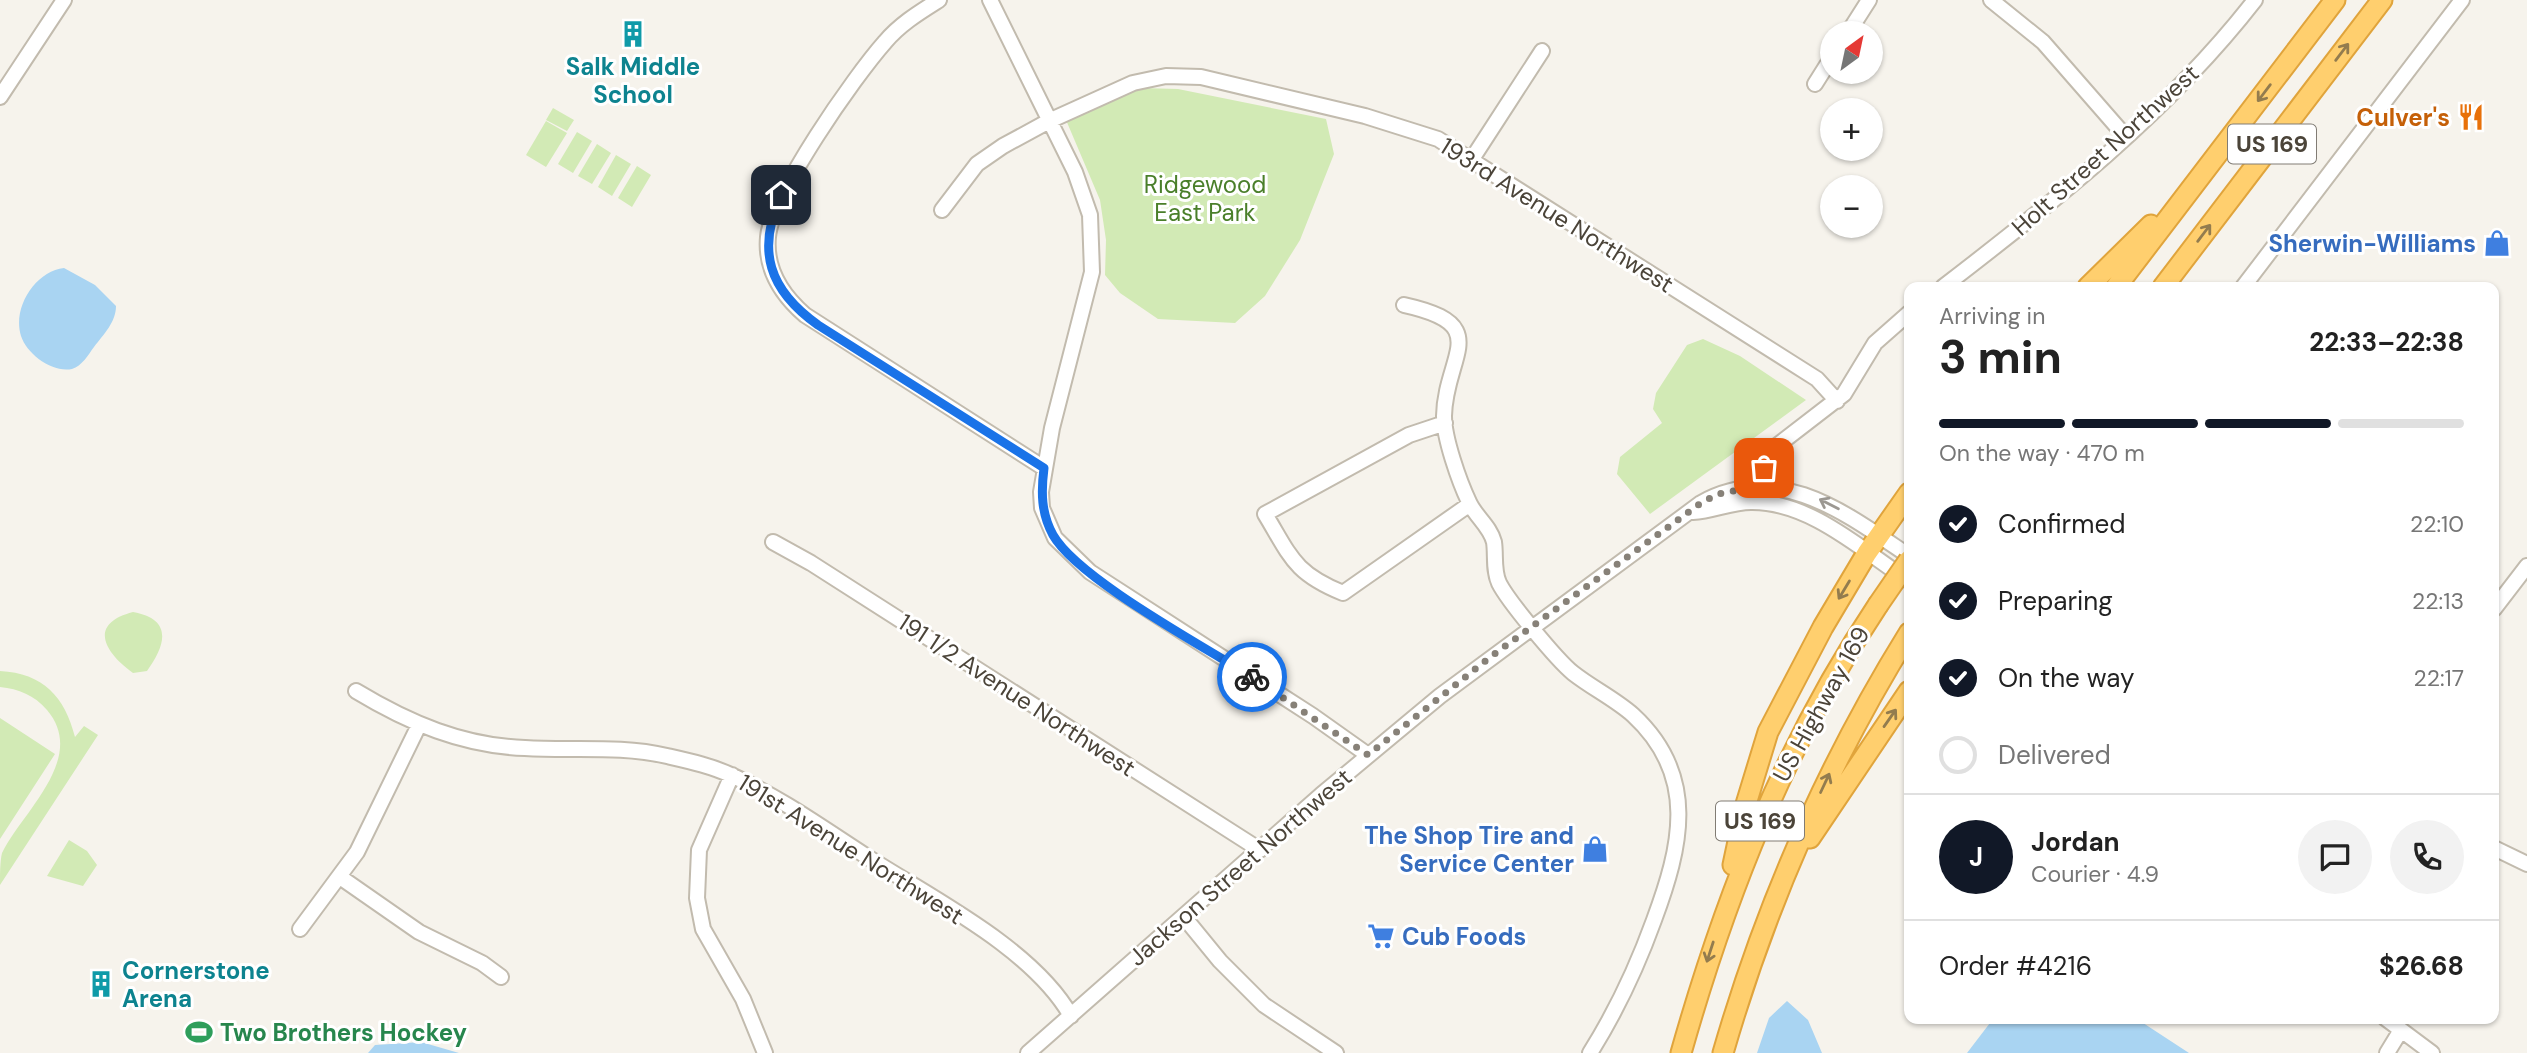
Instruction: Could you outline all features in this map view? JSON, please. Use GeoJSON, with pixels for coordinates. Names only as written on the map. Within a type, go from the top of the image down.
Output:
{"type":"FeatureCollection","features":[{"type":"Feature","properties":{"kind":"highway","name":"US 169"},"geometry":{"type":"LineString","coordinates":[[2120,282],[2335,0]]}},
{"type":"Feature","properties":{"kind":"highway","name":"US 169"},"geometry":{"type":"LineString","coordinates":[[2167,282],[2382,0]]}},
{"type":"Feature","properties":{"kind":"highway"},"geometry":{"type":"LineString","coordinates":[[2093,282],[2202,175]]}},
{"type":"Feature","properties":{"kind":"highway"},"geometry":{"type":"LineString","coordinates":[[1726,904],[1746,804],[1768,732],[1823,627],[1878,535],[1904,500]]}},
{"type":"Feature","properties":{"kind":"highway","name":"US Highway 169"},"geometry":{"type":"LineString","coordinates":[[1681,1053],[1726,904],[1792,750],[1837,668],[1904,563]]}},
{"type":"Feature","properties":{"kind":"highway","name":"US Highway 169"},"geometry":{"type":"LineString","coordinates":[[1723,1053],[1765,923],[1830,771],[1853,726],[1904,641]]}},
{"type":"Feature","properties":{"kind":"highway"},"geometry":{"type":"LineString","coordinates":[[1765,923],[1809,839],[1904,698]]}},
{"type":"Feature","properties":{"kind":"street"},"geometry":{"type":"LineString","coordinates":[[0,97],[65,0]]}},
{"type":"Feature","properties":{"kind":"street"},"geometry":{"type":"LineString","coordinates":[[939,0],[885,41],[790,181],[775,209],[768,237],[768,252],[775,279],[795,307],[818,325],[1044,468]]}},
{"type":"Feature","properties":{"kind":"street"},"geometry":{"type":"LineString","coordinates":[[990,0],[1084,194],[1090,215],[1093,253],[1088,292],[1044,468],[1041,492],[1047,523],[1055,538],[1076,561],[1368,755]]}},
{"type":"Feature","properties":{"kind":"street"},"geometry":{"type":"LineString","coordinates":[[1855,21],[1869,0]]}},
{"type":"Feature","properties":{"kind":"street"},"geometry":{"type":"LineString","coordinates":[[1991,0],[2043,42],[2126,137]]}},
{"type":"Feature","properties":{"kind":"street","name":"Holt Street Northwest"},"geometry":{"type":"LineString","coordinates":[[1950,282],[2022,227],[2126,137],[2196,69],[2255,0]]}},
{"type":"Feature","properties":{"kind":"street"},"geometry":{"type":"LineString","coordinates":[[2247,282],[2462,0]]}},
{"type":"Feature","properties":{"kind":"street"},"geometry":{"type":"LineString","coordinates":[[1472,159],[1542,51]]}},
{"type":"Feature","properties":{"kind":"street","name":"193rd Avenue Northwest"},"geometry":{"type":"LineString","coordinates":[[942,210],[977,164],[1003,146],[1049,121],[1133,82],[1184,75],[1240,86],[1403,127],[1438,139],[1817,379],[1837,401]]}},
{"type":"Feature","properties":{"kind":"street"},"geometry":{"type":"LineString","coordinates":[[1815,84],[1820,76]]}},
{"type":"Feature","properties":{"kind":"street"},"geometry":{"type":"LineString","coordinates":[[1404,305],[1441,315],[1456,330],[1459,351],[1445,403],[1445,423],[1470,505],[1494,541],[1499,584],[1572,672],[1619,704],[1646,728],[1666,759],[1678,794],[1680,814],[1676,854],[1636,970],[1590,1053]]}},
{"type":"Feature","properties":{"kind":"street"},"geometry":{"type":"LineString","coordinates":[[1756,502],[1759,486],[1774,448],[1837,401],[1879,337],[1904,317]]}},
{"type":"Feature","properties":{"kind":"street"},"geometry":{"type":"LineString","coordinates":[[1445,423],[1409,435],[1265,514],[1295,564],[1314,581],[1343,593],[1470,505]]}},
{"type":"Feature","properties":{"kind":"street","name":"Jackson Street Northwest"},"geometry":{"type":"LineString","coordinates":[[1028,1053],[1368,755],[1440,696],[1537,632],[1693,512],[1701,503],[1718,494],[1759,486],[1808,495],[1837,508],[1878,535],[1904,560]]}},
{"type":"Feature","properties":{"kind":"street","name":"Jackson Street Northwest"},"geometry":{"type":"LineString","coordinates":[[1693,512],[1756,502],[1802,513],[1867,553],[1904,561]]}},
{"type":"Feature","properties":{"kind":"street","name":"191 1/2 Avenue Northwest"},"geometry":{"type":"LineString","coordinates":[[774,542],[1260,850]]}},
{"type":"Feature","properties":{"kind":"street"},"geometry":{"type":"LineString","coordinates":[[2499,602],[2527,566]]}},
{"type":"Feature","properties":{"kind":"street","name":"191st Avenue Northwest"},"geometry":{"type":"LineString","coordinates":[[356,691],[419,725],[499,746],[625,750],[664,755],[732,775],[791,808],[1007,947],[1051,987],[1071,1016]]}},
{"type":"Feature","properties":{"kind":"street"},"geometry":{"type":"LineString","coordinates":[[300,929],[340,877],[377,817],[419,725]]}},
{"type":"Feature","properties":{"kind":"street"},"geometry":{"type":"LineString","coordinates":[[732,775],[699,850],[697,898],[703,929],[743,999],[765,1053]]}},
{"type":"Feature","properties":{"kind":"street"},"geometry":{"type":"LineString","coordinates":[[2499,850],[2527,864]]}},
{"type":"Feature","properties":{"kind":"street"},"geometry":{"type":"LineString","coordinates":[[340,877],[419,932],[482,963],[501,977]]}},
{"type":"Feature","properties":{"kind":"street"},"geometry":{"type":"LineString","coordinates":[[1184,917],[1220,961],[1264,1005],[1336,1053]]}},
{"type":"Feature","properties":{"kind":"street"},"geometry":{"type":"LineString","coordinates":[[2393,1024],[2432,1053]]}},
{"type":"Feature","properties":{"kind":"street"},"geometry":{"type":"LineString","coordinates":[[2387,1053],[2401,1030]]}},
{"type":"Feature","properties":{"kind":"green space","name":"Ridgewood East Park"},"geometry":{"type":"Polygon","coordinates":[[[1141,88],[1178,89],[1326,119],[1334,154],[1300,240],[1265,296],[1235,323],[1158,319],[1120,293],[1105,275],[1106,240],[1100,200],[1066,120],[1100,102],[1141,88]]]}},
{"type":"Feature","properties":{"kind":"green space"},"geometry":{"type":"Polygon","coordinates":[[[553,108],[574,120],[567,131],[546,120],[553,108]]]}},
{"type":"Feature","properties":{"kind":"green space"},"geometry":{"type":"Polygon","coordinates":[[[546,121],[567,133],[546,167],[526,155],[546,121]]]}},
{"type":"Feature","properties":{"kind":"green space"},"geometry":{"type":"Polygon","coordinates":[[[577,132],[592,141],[573,173],[558,164],[577,132]]]}},
{"type":"Feature","properties":{"kind":"green space"},"geometry":{"type":"Polygon","coordinates":[[[597,144],[611,153],[592,184],[578,176],[597,144]]]}},
{"type":"Feature","properties":{"kind":"green space"},"geometry":{"type":"Polygon","coordinates":[[[616,155],[631,164],[612,196],[598,187],[616,155]]]}},
{"type":"Feature","properties":{"kind":"green space"},"geometry":{"type":"Polygon","coordinates":[[[637,166],[651,175],[632,207],[618,198],[637,166]]]}},
{"type":"Feature","properties":{"kind":"green space"},"geometry":{"type":"Polygon","coordinates":[[[1703,339],[1740,356],[1806,400],[1650,514],[1617,474],[1620,457],[1662,423],[1653,409],[1656,393],[1687,345],[1703,339]]]}},
{"type":"Feature","properties":{"kind":"green space"},"geometry":{"type":"Polygon","coordinates":[[[133,612],[146,615],[155,621],[162,634],[158,652],[147,671],[133,673],[109,648],[105,631],[119,617],[133,612]]]}},
{"type":"Feature","properties":{"kind":"green space"},"geometry":{"type":"Polygon","coordinates":[[[0,671],[28,677],[50,690],[65,710],[75,737],[84,726],[98,735],[0,885],[2,853],[47,784],[56,766],[60,747],[58,728],[47,710],[26,694],[0,687],[0,671]]]}},
{"type":"Feature","properties":{"kind":"green space"},"geometry":{"type":"Polygon","coordinates":[[[0,718],[55,754],[0,839],[0,718]]]}},
{"type":"Feature","properties":{"kind":"green space"},"geometry":{"type":"Polygon","coordinates":[[[69,840],[87,851],[97,865],[83,886],[47,876],[69,840]]]}},
{"type":"Feature","properties":{"kind":"water"},"geometry":{"type":"Polygon","coordinates":[[[64,268],[95,285],[116,306],[109,328],[84,360],[72,369],[56,368],[41,361],[24,343],[19,325],[23,303],[36,283],[44,276],[64,268]]]}},
{"type":"Feature","properties":{"kind":"water"},"geometry":{"type":"Polygon","coordinates":[[[1787,1001],[1808,1020],[1822,1053],[1757,1053],[1769,1018],[1787,1001]]]}},
{"type":"Feature","properties":{"kind":"water"},"geometry":{"type":"Polygon","coordinates":[[[1989,1024],[2145,1024],[2189,1053],[1967,1053],[1989,1024]]]}},
{"type":"Feature","properties":{"kind":"water"},"geometry":{"type":"Polygon","coordinates":[[[421,1042],[459,1053],[368,1053],[375,1045],[421,1042]]]}},
{"type":"Feature","properties":{"kind":"way so far"},"geometry":{"type":"LineString","coordinates":[[1252,677],[1368,755],[1489,658],[1693,512],[1701,503],[1718,494],[1759,486],[1764,468]]}},
{"type":"Feature","properties":{"kind":"place","name":"Salk Middle School"},"geometry":{"type":"Point","coordinates":[633,34]}},
{"type":"Feature","properties":{"kind":"place","name":"Culver's"},"geometry":{"type":"Point","coordinates":[2471,117]}},
{"type":"Feature","properties":{"kind":"place","name":"Sherwin-Williams"},"geometry":{"type":"Point","coordinates":[2497,243]}},
{"type":"Feature","properties":{"kind":"place","name":"The Shop Tire and Service Center"},"geometry":{"type":"Point","coordinates":[1595,849]}},
{"type":"Feature","properties":{"kind":"place","name":"Cub Foods"},"geometry":{"type":"Point","coordinates":[1381,936]}},
{"type":"Feature","properties":{"kind":"place","name":"Cornerstone Arena"},"geometry":{"type":"Point","coordinates":[101,984]}},
{"type":"Feature","properties":{"kind":"place","name":"Two Brothers Hockey"},"geometry":{"type":"Point","coordinates":[199,1032]}},
{"type":"Feature","properties":{"kind":"route"},"geometry":{"type":"LineString","coordinates":[[781,195],[770,223],[768,252],[775,279],[795,307],[818,325],[1044,468],[1042,508],[1055,538],[1065,550],[1090,572],[1252,677]]}}]}
